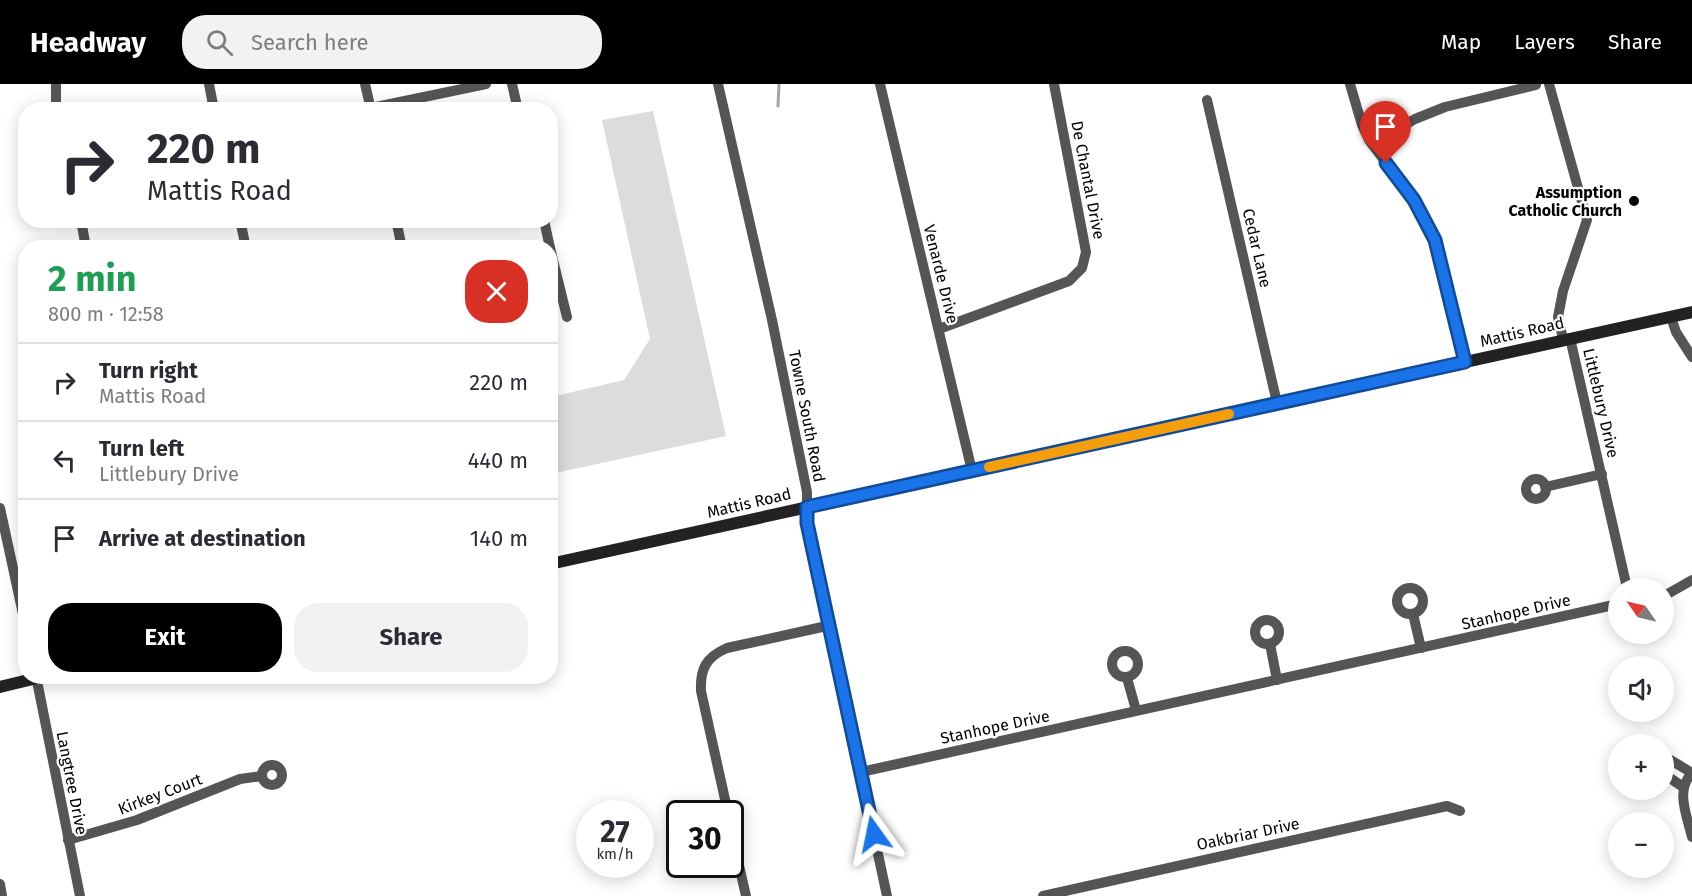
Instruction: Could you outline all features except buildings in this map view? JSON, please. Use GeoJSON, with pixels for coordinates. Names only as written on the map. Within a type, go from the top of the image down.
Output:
{"type":"FeatureCollection","features":[{"type":"Feature","properties":{"kind":"main road","name":"Mattis Road"},"geometry":{"type":"LineString","coordinates":[[558,562],[1692,312]]}},
{"type":"Feature","properties":{"kind":"main road"},"geometry":{"type":"LineString","coordinates":[[0,687],[18,682]]}},
{"type":"Feature","properties":{"kind":"street"},"geometry":{"type":"LineString","coordinates":[[56,84],[56,102]]}},
{"type":"Feature","properties":{"kind":"street"},"geometry":{"type":"LineString","coordinates":[[209,84],[212,102]]}},
{"type":"Feature","properties":{"kind":"street"},"geometry":{"type":"LineString","coordinates":[[365,84],[369,102]]}},
{"type":"Feature","properties":{"kind":"street"},"geometry":{"type":"LineString","coordinates":[[403,102],[486,84]]}},
{"type":"Feature","properties":{"kind":"street"},"geometry":{"type":"LineString","coordinates":[[512,84],[516,102]]}},
{"type":"Feature","properties":{"kind":"street","name":"Towne South Road"},"geometry":{"type":"LineString","coordinates":[[718,84],[772,320],[807,492],[807,523],[831,625],[887,896]]}},
{"type":"Feature","properties":{"kind":"street","name":"Venarde Drive"},"geometry":{"type":"LineString","coordinates":[[880,84],[972,471]]}},
{"type":"Feature","properties":{"kind":"street","name":"De Chantal Drive"},"geometry":{"type":"LineString","coordinates":[[939,329],[1069,282],[1082,268],[1086,252],[1082,223],[1054,84]]}},
{"type":"Feature","properties":{"kind":"street"},"geometry":{"type":"LineString","coordinates":[[1350,84],[1362,125],[1372,144],[1414,200],[1435,240],[1465,362]]}},
{"type":"Feature","properties":{"kind":"street","name":"Littlebury Drive"},"geometry":{"type":"LineString","coordinates":[[1549,84],[1587,220],[1563,291],[1558,317],[1602,474],[1625,578]]}},
{"type":"Feature","properties":{"kind":"street"},"geometry":{"type":"LineString","coordinates":[[1372,144],[1414,119],[1444,107],[1536,85]]}},
{"type":"Feature","properties":{"kind":"street","name":"Cedar Lane"},"geometry":{"type":"LineString","coordinates":[[1207,100],[1277,403]]}},
{"type":"Feature","properties":{"kind":"street"},"geometry":{"type":"LineString","coordinates":[[558,280],[567,316]]}},
{"type":"Feature","properties":{"kind":"street"},"geometry":{"type":"LineString","coordinates":[[1671,317],[1676,332],[1692,357]]}},
{"type":"Feature","properties":{"kind":"street","name":"Littlebury Drive"},"geometry":{"type":"LineString","coordinates":[[1545,487],[1602,474]]}},
{"type":"Feature","properties":{"kind":"street"},"geometry":{"type":"LineString","coordinates":[[0,508],[18,591]]}},
{"type":"Feature","properties":{"kind":"street"},"geometry":{"type":"LineString","coordinates":[[1674,590],[1692,580]]}},
{"type":"Feature","properties":{"kind":"street","name":"Stanhope Drive"},"geometry":{"type":"LineString","coordinates":[[861,772],[1608,606]]}},
{"type":"Feature","properties":{"kind":"street"},"geometry":{"type":"LineString","coordinates":[[1413,614],[1421,648]]}},
{"type":"Feature","properties":{"kind":"street"},"geometry":{"type":"LineString","coordinates":[[725,800],[702,691],[701,678],[705,665],[715,653],[727,648],[831,625]]}},
{"type":"Feature","properties":{"kind":"street"},"geometry":{"type":"LineString","coordinates":[[1270,644],[1277,680]]}},
{"type":"Feature","properties":{"kind":"street"},"geometry":{"type":"LineString","coordinates":[[1127,678],[1136,710]]}},
{"type":"Feature","properties":{"kind":"street","name":"Langtree Drive"},"geometry":{"type":"LineString","coordinates":[[40,684],[80,896]]}},
{"type":"Feature","properties":{"kind":"street"},"geometry":{"type":"LineString","coordinates":[[1674,765],[1688,778],[1692,837]]}},
{"type":"Feature","properties":{"kind":"street","name":"Kirkey Court"},"geometry":{"type":"LineString","coordinates":[[68,840],[137,820],[240,779],[262,776]]}},
{"type":"Feature","properties":{"kind":"street","name":"Oakbriar Drive"},"geometry":{"type":"LineString","coordinates":[[1043,896],[1447,806],[1460,811]]}},
{"type":"Feature","properties":{"kind":"street"},"geometry":{"type":"LineString","coordinates":[[742,878],[746,896]]}},
{"type":"Feature","properties":{"kind":"street"},"geometry":{"type":"LineString","coordinates":[[0,884],[2,896]]}},
{"type":"Feature","properties":{"kind":"shaded area"},"geometry":{"type":"Polygon","coordinates":[[[653,111],[726,436],[558,472],[558,395],[624,380],[650,339],[602,120],[653,111]]]}},
{"type":"Feature","properties":{"kind":"waterway"},"geometry":{"type":"LineString","coordinates":[[778,106],[779,84]]}},
{"type":"Feature","properties":{"kind":"slow traffic"},"geometry":{"type":"LineString","coordinates":[[989,467],[1229,414]]}},
{"type":"Feature","properties":{"kind":"place","name":"Assumption Catholic Church"},"geometry":{"type":"Point","coordinates":[1634,201]}},
{"type":"Feature","properties":{"kind":"route"},"geometry":{"type":"LineString","coordinates":[[874,834],[831,625],[807,523],[807,507],[1465,362],[1435,240],[1414,200],[1386,163]]}}]}
